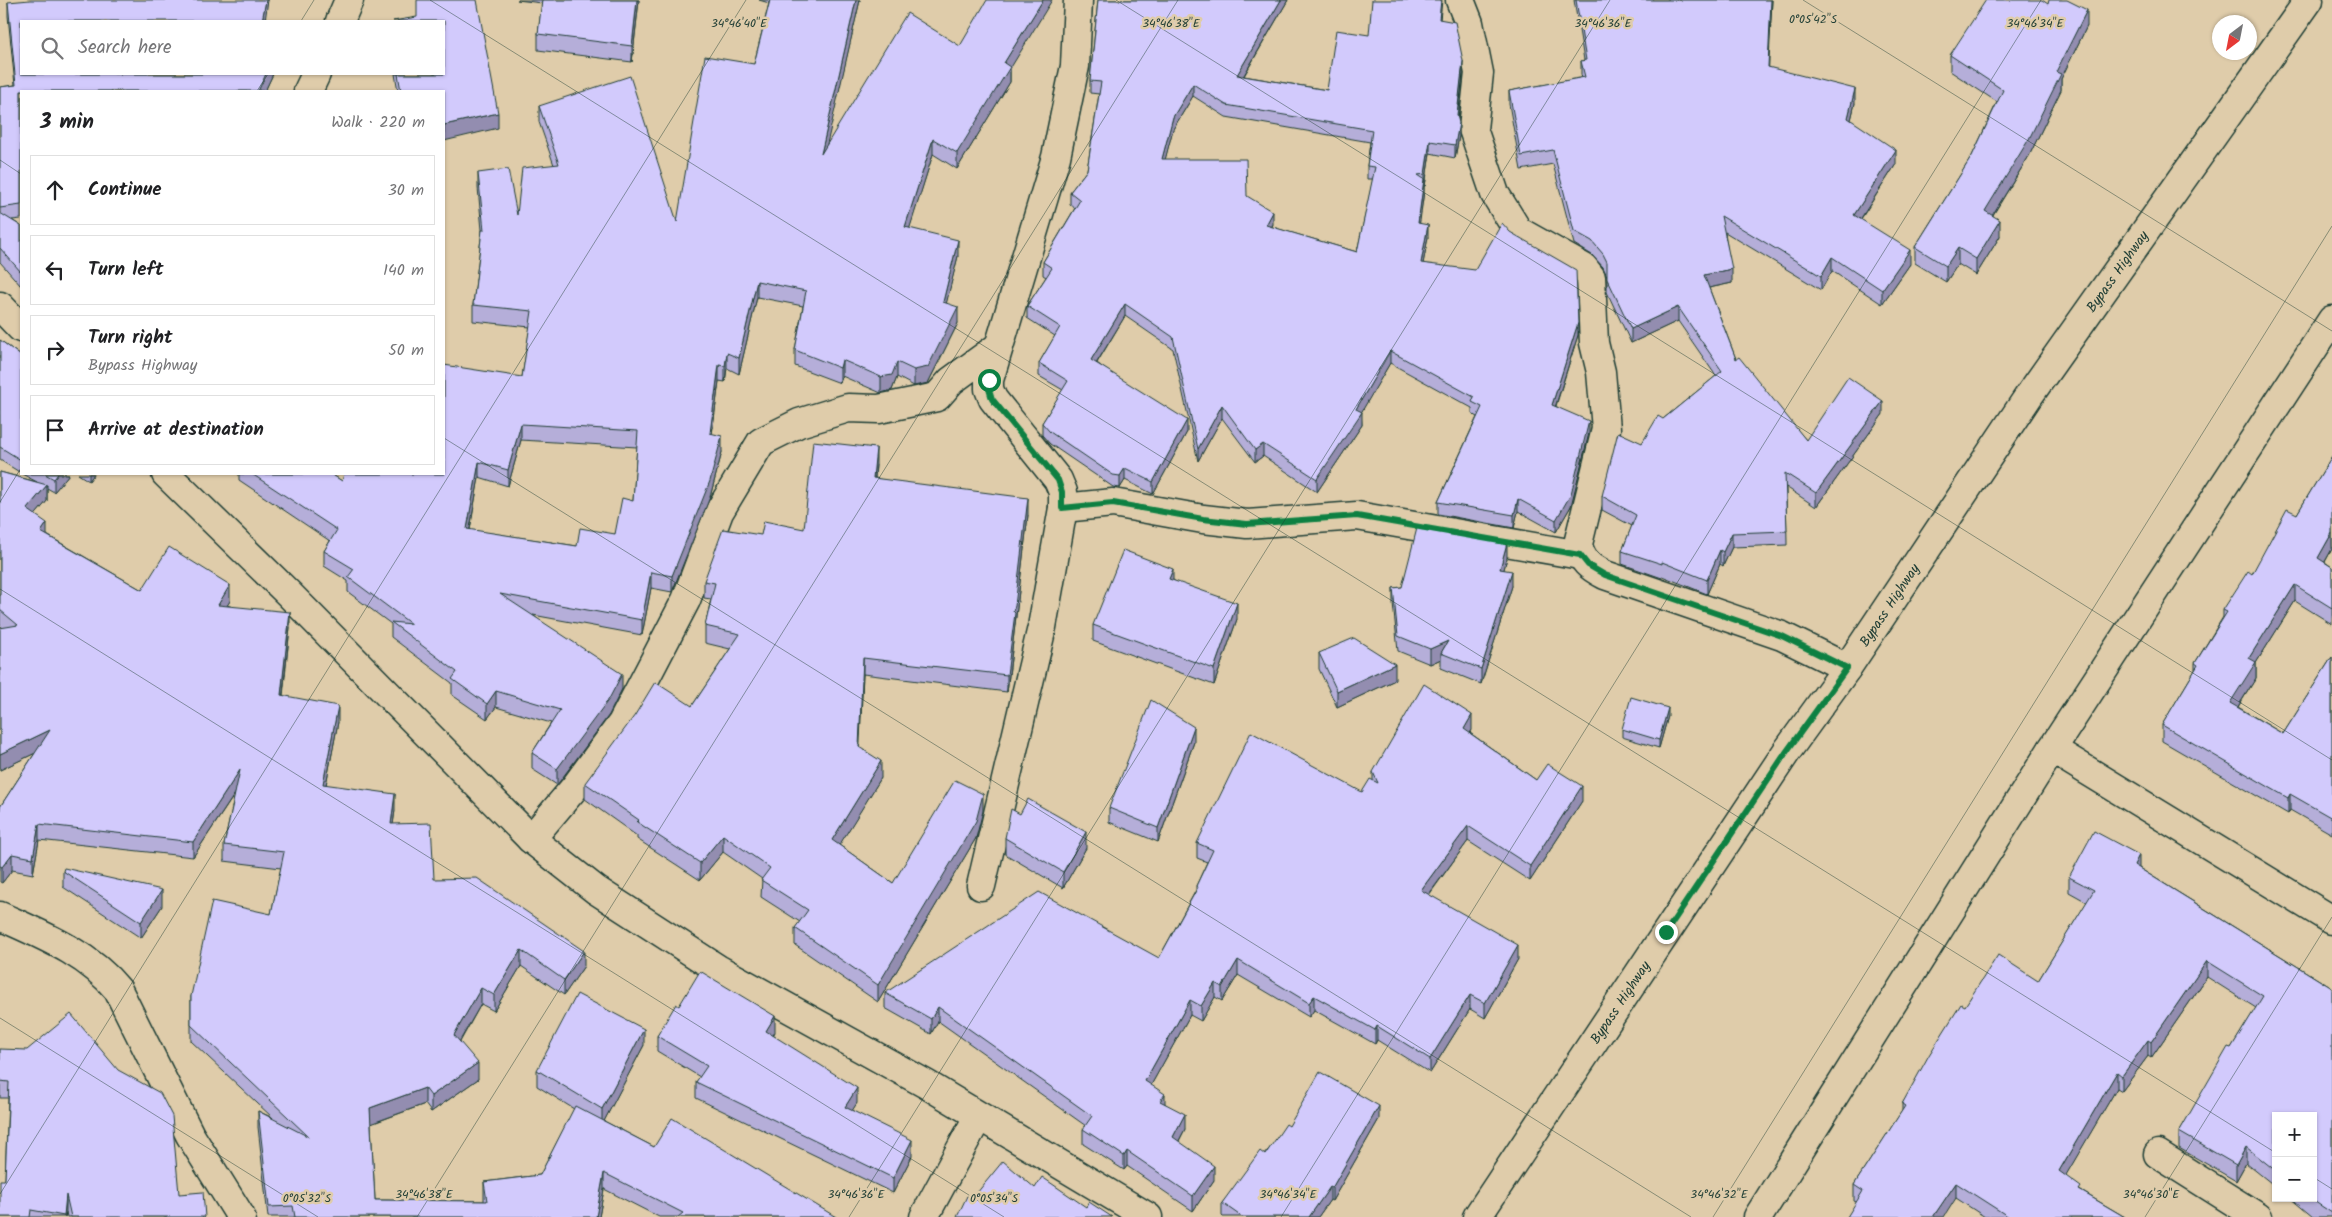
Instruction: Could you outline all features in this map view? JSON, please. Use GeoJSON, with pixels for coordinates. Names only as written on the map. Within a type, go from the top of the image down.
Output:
{"type":"FeatureCollection","features":[{"type":"Feature","properties":{"kind":"street"},"geometry":{"type":"LineString","coordinates":[[340,20],[349,0]]}},
{"type":"Feature","properties":{"kind":"street"},"geometry":{"type":"LineString","coordinates":[[981,886],[1042,627],[1062,508],[1062,492],[1058,480],[992,399],[989,380],[1056,157],[1075,66],[1078,0]]}},
{"type":"Feature","properties":{"kind":"street"},"geometry":{"type":"LineString","coordinates":[[1460,0],[1470,23],[1479,73],[1473,129],[1495,194],[1504,212],[1518,232],[1584,268],[1592,277],[1594,343],[1601,372],[1606,429],[1578,544],[1580,555],[1588,565],[1605,575],[1782,636],[1847,668]]}},
{"type":"Feature","properties":{"kind":"street","name":"Bypass Highway"},"geometry":{"type":"LineString","coordinates":[[1477,1217],[1787,751],[1847,668],[2028,397],[2309,0]]}},
{"type":"Feature","properties":{"kind":"street"},"geometry":{"type":"LineString","coordinates":[[308,90],[316,75]]}},
{"type":"Feature","properties":{"kind":"street"},"geometry":{"type":"LineString","coordinates":[[0,306],[20,327]]}},
{"type":"Feature","properties":{"kind":"street"},"geometry":{"type":"LineString","coordinates":[[1758,1217],[2052,750],[2332,320]]}},
{"type":"Feature","properties":{"kind":"street"},"geometry":{"type":"LineString","coordinates":[[531,839],[575,787],[622,723],[686,600],[718,512],[761,442],[799,423],[848,408],[879,409],[937,397],[951,381],[999,346]]}},
{"type":"Feature","properties":{"kind":"street"},"geometry":{"type":"LineString","coordinates":[[167,475],[289,594],[531,839],[596,890],[718,969],[926,1084],[978,1117],[1148,1217]]}},
{"type":"Feature","properties":{"kind":"street"},"geometry":{"type":"LineString","coordinates":[[1062,508],[1113,503],[1203,519],[1247,524],[1357,516],[1580,555]]}},
{"type":"Feature","properties":{"kind":"street"},"geometry":{"type":"LineString","coordinates":[[2052,750],[2332,920]]}},
{"type":"Feature","properties":{"kind":"street"},"geometry":{"type":"LineString","coordinates":[[0,916],[63,945],[107,976],[118,990],[190,1135],[241,1217]]}},
{"type":"Feature","properties":{"kind":"street"},"geometry":{"type":"LineString","coordinates":[[924,1217],[978,1117]]}},
{"type":"Feature","properties":{"kind":"street"},"geometry":{"type":"LineString","coordinates":[[2158,1154],[2258,1217]]}},
{"type":"Feature","properties":{"kind":"building"},"geometry":{"type":"Polygon","coordinates":[[[30,0],[266,0],[262,20],[20,20],[20,75],[266,75],[258,90],[20,90],[20,205],[0,208],[0,87],[16,85],[8,2],[30,0]]]}},
{"type":"Feature","properties":{"kind":"building"},"geometry":{"type":"Polygon","coordinates":[[[417,0],[477,0],[498,113],[445,125],[445,90],[401,90],[398,75],[445,75],[445,20],[399,20],[417,17],[417,0]]]}},
{"type":"Feature","properties":{"kind":"building"},"geometry":{"type":"Polygon","coordinates":[[[542,0],[637,0],[632,46],[538,34],[542,0]]]}},
{"type":"Feature","properties":{"kind":"building"},"geometry":{"type":"Polygon","coordinates":[[[770,0],[856,0],[821,154],[907,13],[960,46],[987,0],[1043,0],[1004,63],[1010,67],[957,153],[933,139],[905,227],[958,240],[943,302],[958,307],[928,367],[914,370],[897,362],[892,375],[881,377],[842,360],[840,368],[795,350],[806,291],[757,281],[739,358],[727,353],[725,366],[719,365],[710,433],[722,436],[710,481],[672,576],[651,572],[642,620],[500,594],[622,674],[609,699],[557,769],[532,753],[560,710],[496,691],[487,704],[452,679],[457,672],[391,622],[411,624],[348,577],[354,569],[324,551],[337,530],[254,475],[333,475],[342,481],[344,475],[445,475],[445,365],[522,377],[532,311],[473,305],[482,230],[484,230],[478,173],[508,169],[517,215],[522,168],[559,164],[539,106],[630,76],[677,222],[705,56],[754,64],[770,0]],[[521,424],[508,470],[479,462],[467,529],[577,546],[580,528],[615,534],[622,498],[633,501],[638,431],[521,424]]]}},
{"type":"Feature","properties":{"kind":"building"},"geometry":{"type":"Polygon","coordinates":[[[1098,0],[1281,0],[1237,75],[1327,90],[1336,30],[1369,35],[1372,0],[1441,0],[1439,19],[1455,22],[1463,61],[1457,115],[1459,123],[1455,145],[1430,141],[1425,174],[1418,175],[1424,179],[1418,223],[1428,225],[1421,263],[1475,270],[1502,223],[1510,232],[1576,270],[1578,323],[1552,405],[1589,421],[1571,494],[1556,520],[1518,499],[1514,515],[1438,502],[1482,407],[1472,402],[1474,397],[1390,351],[1356,409],[1362,412],[1317,479],[1263,444],[1255,450],[1222,405],[1198,449],[1173,337],[1125,304],[1091,360],[1187,420],[1153,482],[1125,468],[1120,476],[1113,475],[1050,432],[1042,423],[1068,381],[1039,363],[1060,327],[1027,306],[1052,268],[1043,262],[1080,200],[1070,192],[1087,170],[1101,82],[1090,81],[1098,0]],[[1193,84],[1173,117],[1162,159],[1246,159],[1247,196],[1273,212],[1266,225],[1357,252],[1375,167],[1367,166],[1372,130],[1226,105],[1193,84]]]}},
{"type":"Feature","properties":{"kind":"building"},"geometry":{"type":"Polygon","coordinates":[[[1576,0],[1771,0],[1768,67],[1855,89],[1848,118],[1896,150],[1854,215],[1910,250],[1882,290],[1832,257],[1821,276],[1721,216],[1732,269],[1704,275],[1736,359],[1739,357],[1806,440],[1848,377],[1883,401],[1816,493],[1785,473],[1787,531],[1732,533],[1723,552],[1720,550],[1707,580],[1662,562],[1662,564],[1622,551],[1636,515],[1602,496],[1618,432],[1642,443],[1658,416],[1663,419],[1722,371],[1678,307],[1631,329],[1607,278],[1607,262],[1603,254],[1592,241],[1574,231],[1553,150],[1521,156],[1509,91],[1585,77],[1581,61],[1586,60],[1576,0]]]}},
{"type":"Feature","properties":{"kind":"building"},"geometry":{"type":"Polygon","coordinates":[[[1986,0],[2042,0],[2048,4],[2049,0],[2067,0],[2087,10],[2056,72],[2061,74],[2029,139],[1985,211],[2000,220],[1976,259],[1958,248],[1946,266],[1915,247],[1972,156],[2003,90],[1950,55],[1986,0]]]}},
{"type":"Feature","properties":{"kind":"building"},"geometry":{"type":"Polygon","coordinates":[[[0,213],[20,225],[20,271],[0,248],[0,213]]]}},
{"type":"Feature","properties":{"kind":"building"},"geometry":{"type":"Polygon","coordinates":[[[0,340],[20,355],[20,459],[0,447],[0,340]]]}},
{"type":"Feature","properties":{"kind":"building"},"geometry":{"type":"Polygon","coordinates":[[[813,441],[876,448],[873,478],[1028,498],[1013,611],[1015,613],[1007,675],[863,658],[859,747],[881,761],[832,840],[893,883],[955,780],[983,794],[976,821],[878,985],[795,928],[808,910],[761,880],[770,868],[723,835],[700,863],[637,822],[639,820],[585,783],[635,715],[655,682],[692,706],[740,634],[705,626],[715,583],[704,581],[723,529],[761,535],[764,521],[804,529],[813,441]]]}},
{"type":"Feature","properties":{"kind":"building"},"geometry":{"type":"Polygon","coordinates":[[[2332,456],[2332,533],[2318,558],[2332,567],[2332,608],[2295,585],[2249,658],[2256,662],[2230,703],[2283,734],[2332,657],[2332,818],[2290,794],[2288,798],[2162,725],[2198,665],[2195,663],[2227,612],[2223,610],[2248,571],[2252,574],[2287,509],[2297,514],[2332,456]]]}},
{"type":"Feature","properties":{"kind":"building"},"geometry":{"type":"Polygon","coordinates":[[[0,472],[47,485],[27,509],[47,523],[41,532],[142,590],[169,547],[230,585],[218,605],[290,612],[281,695],[338,706],[323,784],[395,794],[391,824],[431,823],[434,879],[477,878],[584,951],[564,980],[521,950],[494,995],[481,988],[454,1035],[478,1063],[431,1096],[425,1088],[370,1108],[375,1200],[487,1201],[484,1182],[540,1175],[575,1106],[654,1147],[672,1118],[836,1217],[678,1217],[683,1213],[604,1173],[596,1217],[295,1217],[293,1206],[269,1207],[258,1111],[309,1137],[191,1025],[191,996],[212,901],[271,914],[284,852],[224,845],[240,770],[193,842],[39,824],[33,858],[12,854],[2,867],[0,866],[0,807],[50,730],[0,754],[0,628],[18,625],[0,610],[0,472]]]}},
{"type":"Feature","properties":{"kind":"building"},"geometry":{"type":"Polygon","coordinates":[[[47,475],[57,475],[54,479],[47,475]]]}},
{"type":"Feature","properties":{"kind":"building"},"geometry":{"type":"Polygon","coordinates":[[[1417,528],[1507,543],[1500,569],[1512,571],[1481,669],[1441,653],[1448,641],[1430,649],[1398,636],[1393,588],[1402,587],[1417,528]]]}},
{"type":"Feature","properties":{"kind":"building"},"geometry":{"type":"Polygon","coordinates":[[[1123,550],[1173,569],[1169,579],[1237,603],[1214,669],[1093,625],[1123,550]]]}},
{"type":"Feature","properties":{"kind":"building"},"geometry":{"type":"Polygon","coordinates":[[[1354,638],[1395,664],[1337,691],[1319,653],[1354,638]]]}},
{"type":"Feature","properties":{"kind":"building"},"geometry":{"type":"Polygon","coordinates":[[[1424,684],[1472,715],[1464,729],[1536,780],[1547,764],[1582,786],[1530,866],[1468,826],[1421,890],[1518,945],[1485,1003],[1470,995],[1430,1059],[1377,1026],[1375,1030],[1314,996],[1309,1003],[1238,960],[1222,987],[1215,983],[1201,1006],[1190,1000],[1145,1081],[1165,1094],[1160,1101],[1185,1114],[1173,1137],[1214,1166],[1193,1196],[1127,1151],[1124,1156],[1083,1129],[1092,1116],[938,1007],[931,1019],[885,993],[1039,892],[1159,958],[1198,887],[1196,886],[1213,850],[1197,843],[1251,732],[1362,792],[1370,779],[1378,783],[1373,772],[1424,684]]]}},
{"type":"Feature","properties":{"kind":"building"},"geometry":{"type":"Polygon","coordinates":[[[1631,697],[1668,708],[1659,740],[1622,729],[1631,697]]]}},
{"type":"Feature","properties":{"kind":"building"},"geometry":{"type":"Polygon","coordinates":[[[1151,700],[1194,727],[1158,828],[1109,808],[1151,700]]]}},
{"type":"Feature","properties":{"kind":"building"},"geometry":{"type":"Polygon","coordinates":[[[1028,799],[1086,832],[1063,872],[1005,838],[1011,809],[1020,814],[1028,799]]]}},
{"type":"Feature","properties":{"kind":"building"},"geometry":{"type":"Polygon","coordinates":[[[2094,831],[2139,855],[2134,865],[2332,988],[2332,1213],[2315,1202],[2317,1202],[2317,1112],[2272,1112],[2272,1168],[2246,1147],[2236,1165],[2179,1132],[2228,1047],[2231,1048],[2263,996],[2207,961],[2151,1042],[2148,1040],[2122,1076],[2117,1072],[2059,1171],[2081,1187],[2079,1190],[2125,1217],[2009,1217],[1956,1183],[1933,1217],[1847,1217],[1863,1191],[1854,1185],[1905,1106],[1902,1104],[1929,1055],[1961,1004],[1965,1006],[1998,955],[2038,981],[2094,890],[2069,877],[2094,831]]]}},
{"type":"Feature","properties":{"kind":"building"},"geometry":{"type":"Polygon","coordinates":[[[64,868],[162,890],[141,922],[63,871],[64,868]]]}},
{"type":"Feature","properties":{"kind":"building"},"geometry":{"type":"Polygon","coordinates":[[[700,971],[775,1016],[766,1031],[857,1088],[845,1107],[912,1140],[893,1178],[696,1082],[707,1066],[657,1036],[676,1004],[679,1006],[700,971]]]}},
{"type":"Feature","properties":{"kind":"building"},"geometry":{"type":"Polygon","coordinates":[[[577,994],[644,1029],[602,1109],[537,1070],[577,994]]]}},
{"type":"Feature","properties":{"kind":"building"},"geometry":{"type":"Polygon","coordinates":[[[71,1014],[118,1070],[160,1093],[172,1116],[179,1194],[203,1192],[205,1217],[71,1217],[66,1195],[64,1216],[31,1210],[30,1217],[0,1217],[0,1180],[5,1180],[9,1082],[0,1081],[0,1049],[27,1050],[71,1014]]]}},
{"type":"Feature","properties":{"kind":"building"},"geometry":{"type":"Polygon","coordinates":[[[1320,1072],[1379,1106],[1332,1188],[1330,1187],[1309,1217],[1242,1217],[1222,1203],[1260,1151],[1265,1155],[1286,1124],[1289,1126],[1320,1072]]]}},
{"type":"Feature","properties":{"kind":"building"},"geometry":{"type":"Polygon","coordinates":[[[1003,1161],[1035,1188],[1042,1177],[1086,1207],[1089,1202],[1112,1217],[957,1217],[967,1196],[972,1199],[1003,1161]]]}},
{"type":"Feature","properties":{"kind":"route"},"geometry":{"type":"LineString","coordinates":[[989,380],[992,399],[1058,480],[1062,492],[1062,508],[1113,503],[1203,519],[1247,524],[1357,516],[1580,555],[1588,565],[1605,575],[1782,636],[1847,668],[1787,751],[1666,932]]}}]}
